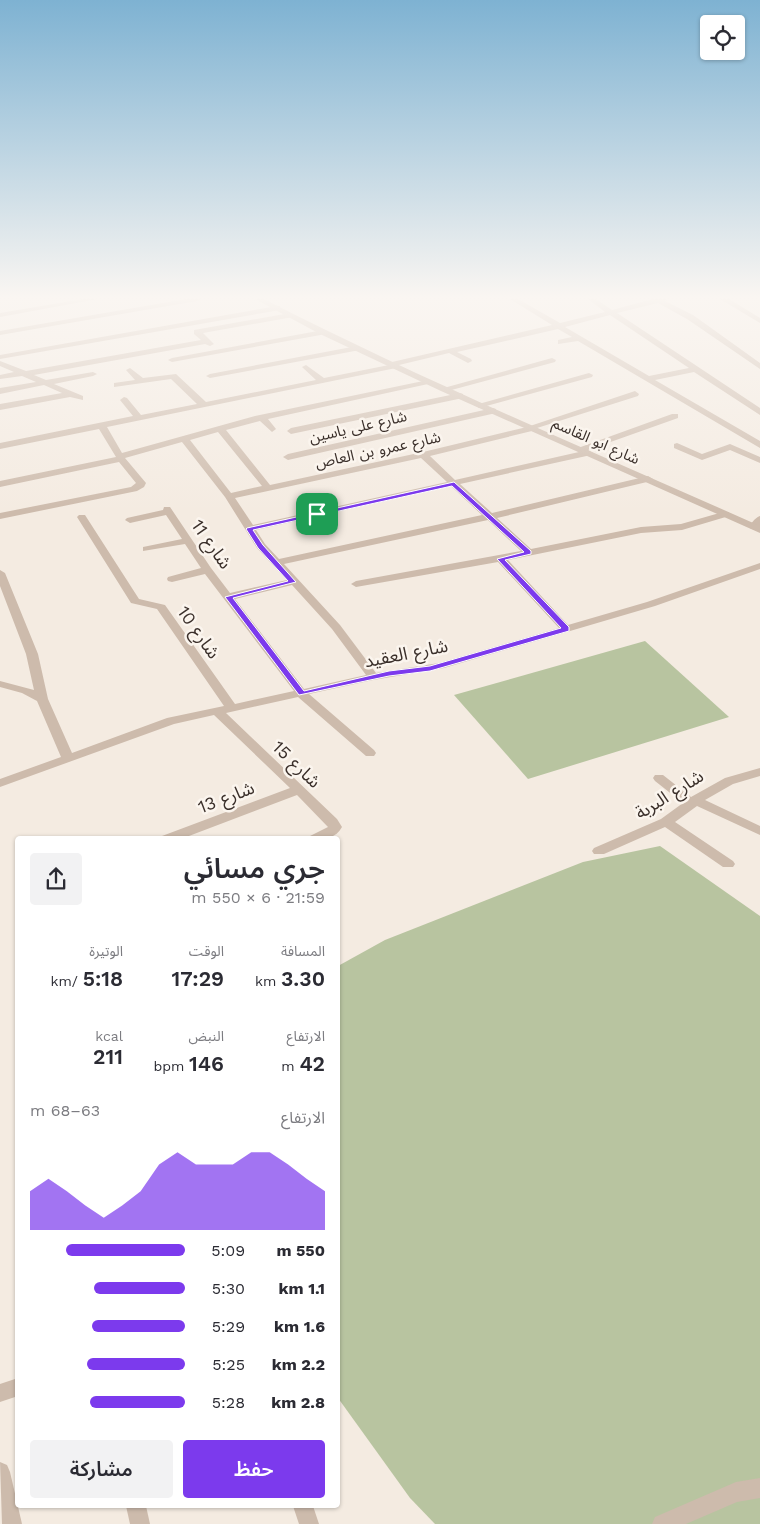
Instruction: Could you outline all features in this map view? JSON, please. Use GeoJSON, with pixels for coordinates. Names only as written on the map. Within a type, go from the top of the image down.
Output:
{"type":"FeatureCollection","features":[{"type":"Feature","properties":{"kind":"street"},"geometry":{"type":"LineString","coordinates":[[17,370],[48,382],[80,398]]}},
{"type":"Feature","properties":{"kind":"street"},"geometry":{"type":"LineString","coordinates":[[0,377],[40,370]]}},
{"type":"Feature","properties":{"kind":"street"},"geometry":{"type":"LineString","coordinates":[[130,370],[141,380]]}},
{"type":"Feature","properties":{"kind":"street"},"geometry":{"type":"LineString","coordinates":[[210,376],[241,370]]}},
{"type":"Feature","properties":{"kind":"street"},"geometry":{"type":"LineString","coordinates":[[310,370],[322,381]]}},
{"type":"Feature","properties":{"kind":"street"},"geometry":{"type":"LineString","coordinates":[[0,446],[371,370]]}},
{"type":"Feature","properties":{"kind":"street","name":"شارع ابو القاسم"},"geometry":{"type":"LineString","coordinates":[[404,370],[726,514],[758,525]]}},
{"type":"Feature","properties":{"kind":"street"},"geometry":{"type":"LineString","coordinates":[[444,389],[514,370]]}},
{"type":"Feature","properties":{"kind":"street"},"geometry":{"type":"LineString","coordinates":[[632,370],[760,445]]}},
{"type":"Feature","properties":{"kind":"street"},"geometry":{"type":"LineString","coordinates":[[647,379],[691,370]]}},
{"type":"Feature","properties":{"kind":"street"},"geometry":{"type":"LineString","coordinates":[[698,370],[760,412]]}},
{"type":"Feature","properties":{"kind":"street"},"geometry":{"type":"LineString","coordinates":[[0,391],[93,374]]}},
{"type":"Feature","properties":{"kind":"street"},"geometry":{"type":"LineString","coordinates":[[479,405],[590,375]]}},
{"type":"Feature","properties":{"kind":"street"},"geometry":{"type":"LineString","coordinates":[[116,385],[173,376],[204,405]]}},
{"type":"Feature","properties":{"kind":"street"},"geometry":{"type":"LineString","coordinates":[[0,484],[120,457],[220,428],[428,382]]}},
{"type":"Feature","properties":{"kind":"street"},"geometry":{"type":"LineString","coordinates":[[253,383],[264,393]]}},
{"type":"Feature","properties":{"kind":"street"},"geometry":{"type":"LineString","coordinates":[[0,407],[71,394]]}},
{"type":"Feature","properties":{"kind":"street","name":"شارع عمرو بن العاص"},"geometry":{"type":"LineString","coordinates":[[229,496],[423,455],[532,427],[635,394]]}},
{"type":"Feature","properties":{"kind":"street"},"geometry":{"type":"LineString","coordinates":[[291,431],[460,396]]}},
{"type":"Feature","properties":{"kind":"street"},"geometry":{"type":"LineString","coordinates":[[124,400],[139,418]]}},
{"type":"Feature","properties":{"kind":"street","name":"شارع على ياسين"},"geometry":{"type":"LineString","coordinates":[[288,457],[493,411]]}},
{"type":"Feature","properties":{"kind":"street"},"geometry":{"type":"LineString","coordinates":[[249,529],[454,484],[585,451],[675,416]]}},
{"type":"Feature","properties":{"kind":"street"},"geometry":{"type":"LineString","coordinates":[[262,418],[272,429]]}},
{"type":"Feature","properties":{"kind":"street"},"geometry":{"type":"LineString","coordinates":[[0,516],[141,486],[141,483],[120,457],[102,426]]}},
{"type":"Feature","properties":{"kind":"street"},"geometry":{"type":"LineString","coordinates":[[220,428],[267,487]]}},
{"type":"Feature","properties":{"kind":"street"},"geometry":{"type":"LineString","coordinates":[[184,438],[229,496],[249,529],[275,563],[336,628],[373,677]]}},
{"type":"Feature","properties":{"kind":"street"},"geometry":{"type":"LineString","coordinates":[[677,446],[702,457],[730,447],[760,460]]}},
{"type":"Feature","properties":{"kind":"street"},"geometry":{"type":"LineString","coordinates":[[423,455],[529,553]]}},
{"type":"Feature","properties":{"kind":"street"},"geometry":{"type":"LineString","coordinates":[[275,563],[488,517],[648,479]]}},
{"type":"Feature","properties":{"kind":"street","name":"شارع 11"},"geometry":{"type":"LineString","coordinates":[[130,520],[168,510],[186,541],[207,570],[302,694],[370,753]]}},
{"type":"Feature","properties":{"kind":"street"},"geometry":{"type":"LineString","coordinates":[[356,584],[501,559],[641,530],[682,527],[726,514]]}},
{"type":"Feature","properties":{"kind":"street","name":"شارع 10"},"geometry":{"type":"LineString","coordinates":[[82,517],[134,601],[160,607],[230,707]]}},
{"type":"Feature","properties":{"kind":"street"},"geometry":{"type":"LineString","coordinates":[[147,549],[186,541]]}},
{"type":"Feature","properties":{"kind":"street"},"geometry":{"type":"LineString","coordinates":[[501,559],[566,629]]}},
{"type":"Feature","properties":{"kind":"street","name":"شارع العقيد"},"geometry":{"type":"LineString","coordinates":[[0,782],[152,727],[230,707],[302,694],[373,677],[440,666],[651,604],[760,566]]}},
{"type":"Feature","properties":{"kind":"street"},"geometry":{"type":"LineString","coordinates":[[172,579],[207,570]]}},
{"type":"Feature","properties":{"kind":"street"},"geometry":{"type":"LineString","coordinates":[[0,574],[32,654],[42,699],[68,758]]}},
{"type":"Feature","properties":{"kind":"street"},"geometry":{"type":"LineString","coordinates":[[228,597],[293,582]]}},
{"type":"Feature","properties":{"kind":"street"},"geometry":{"type":"LineString","coordinates":[[0,684],[26,690],[42,699]]}},
{"type":"Feature","properties":{"kind":"street","name":"شارع 15"},"geometry":{"type":"LineString","coordinates":[[216,710],[335,827],[333,831],[322,836]]}},
{"type":"Feature","properties":{"kind":"street","name":"شارع البربة"},"geometry":{"type":"LineString","coordinates":[[599,851],[666,822],[692,802],[729,781],[760,772]]}},
{"type":"Feature","properties":{"kind":"street"},"geometry":{"type":"LineString","coordinates":[[660,778],[692,802],[760,830]]}},
{"type":"Feature","properties":{"kind":"street","name":"شارع 13"},"geometry":{"type":"LineString","coordinates":[[175,836],[298,790]]}},
{"type":"Feature","properties":{"kind":"street"},"geometry":{"type":"LineString","coordinates":[[666,822],[728,864]]}},
{"type":"Feature","properties":{"kind":"street"},"geometry":{"type":"LineString","coordinates":[[0,1393],[15,1388]]}},
{"type":"Feature","properties":{"kind":"street"},"geometry":{"type":"LineString","coordinates":[[0,1472],[12,1524]]}},
{"type":"Feature","properties":{"kind":"street"},"geometry":{"type":"LineString","coordinates":[[662,1524],[736,1492],[760,1488]]}},
{"type":"Feature","properties":{"kind":"street"},"geometry":{"type":"LineString","coordinates":[[136,1508],[140,1524]]}},
{"type":"Feature","properties":{"kind":"street"},"geometry":{"type":"LineString","coordinates":[[304,1508],[310,1524]]}},
{"type":"Feature","properties":{"kind":"green space"},"geometry":{"type":"Polygon","coordinates":[[[645,641],[729,717],[528,779],[454,695],[645,641]]]}},
{"type":"Feature","properties":{"kind":"green space"},"geometry":{"type":"Polygon","coordinates":[[[660,846],[760,916],[760,1524],[435,1524],[410,1498],[340,1401],[340,965],[385,940],[583,862],[660,846]]]}},
{"type":"Feature","properties":{"kind":"route"},"geometry":{"type":"LineString","coordinates":[[454,484],[529,553],[501,559],[566,629],[430,669],[373,677],[302,694],[228,597],[293,582],[275,563],[249,529],[317,514],[454,484]]}}]}
